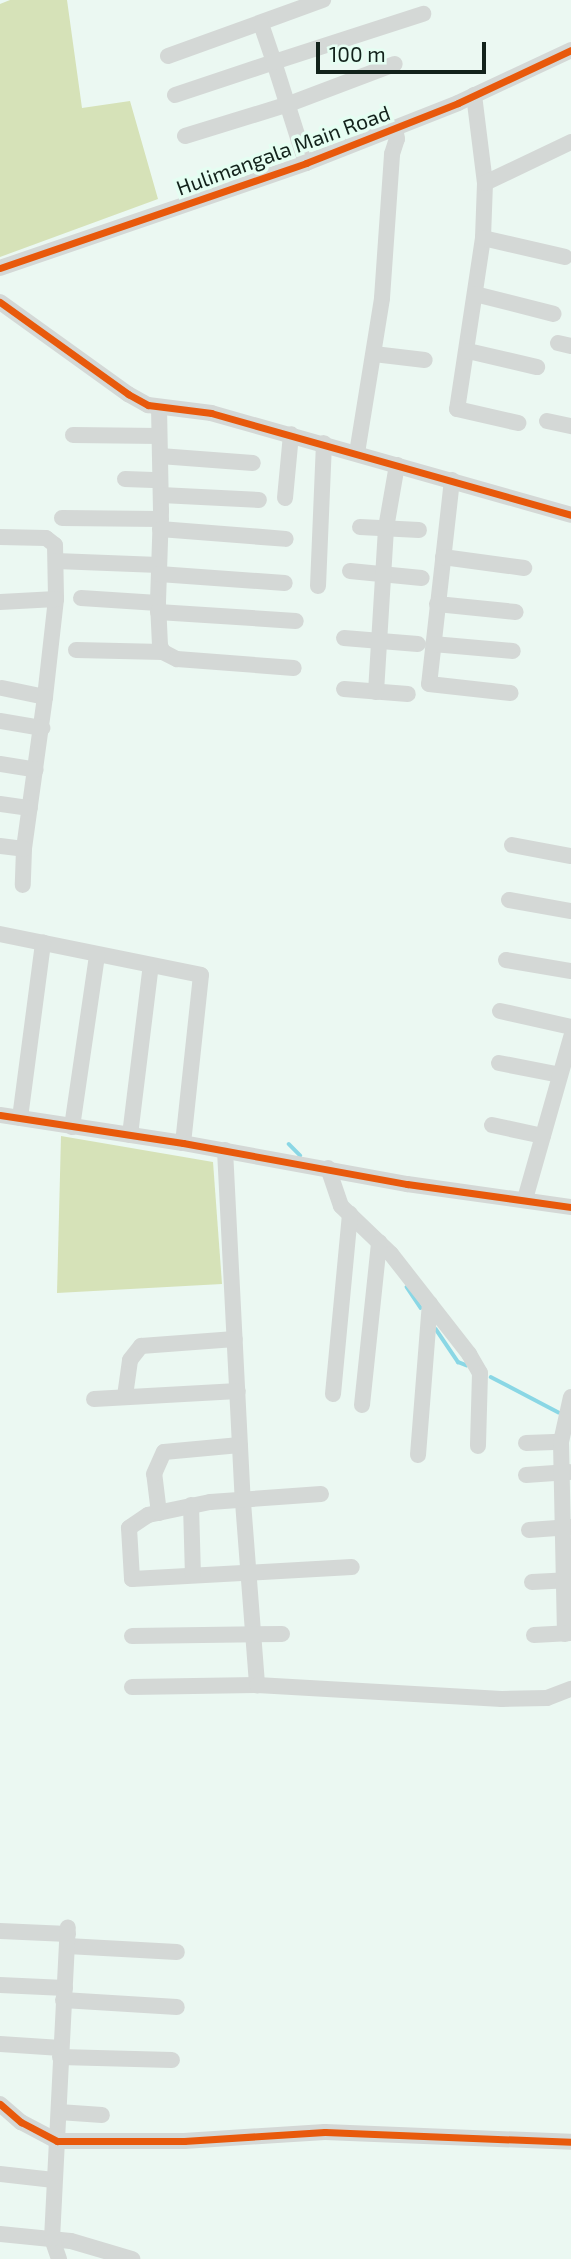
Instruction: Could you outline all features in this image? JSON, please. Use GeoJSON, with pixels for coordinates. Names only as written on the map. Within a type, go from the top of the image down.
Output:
{"type":"FeatureCollection","features":[{"type":"Feature","properties":{"kind":"street"},"geometry":{"type":"LineString","coordinates":[[168,56],[323,0]]}},
{"type":"Feature","properties":{"kind":"street"},"geometry":{"type":"LineString","coordinates":[[175,94],[423,14]]}},
{"type":"Feature","properties":{"kind":"street"},"geometry":{"type":"LineString","coordinates":[[261,24],[306,163]]}},
{"type":"Feature","properties":{"kind":"street","name":"Hulimangala Main Road"},"geometry":{"type":"LineString","coordinates":[[0,268],[306,163],[474,95],[571,50]]}},
{"type":"Feature","properties":{"kind":"street"},"geometry":{"type":"LineString","coordinates":[[185,136],[289,104],[395,64]]}},
{"type":"Feature","properties":{"kind":"street"},"geometry":{"type":"LineString","coordinates":[[474,95],[485,183],[483,238],[468,351],[457,409],[518,423]]}},
{"type":"Feature","properties":{"kind":"street"},"geometry":{"type":"LineString","coordinates":[[357,453],[374,354],[387,252],[392,154],[397,139],[395,128]]}},
{"type":"Feature","properties":{"kind":"street"},"geometry":{"type":"LineString","coordinates":[[485,183],[571,142]]}},
{"type":"Feature","properties":{"kind":"street"},"geometry":{"type":"LineString","coordinates":[[483,238],[565,257]]}},
{"type":"Feature","properties":{"kind":"street"},"geometry":{"type":"LineString","coordinates":[[475,294],[554,314]]}},
{"type":"Feature","properties":{"kind":"street"},"geometry":{"type":"LineString","coordinates":[[0,302],[128,394],[148,405],[211,413],[571,515]]}},
{"type":"Feature","properties":{"kind":"street"},"geometry":{"type":"LineString","coordinates":[[468,351],[537,367]]}},
{"type":"Feature","properties":{"kind":"street"},"geometry":{"type":"LineString","coordinates":[[374,354],[425,360]]}},
{"type":"Feature","properties":{"kind":"street"},"geometry":{"type":"LineString","coordinates":[[159,407],[158,608],[163,652]]}},
{"type":"Feature","properties":{"kind":"street"},"geometry":{"type":"LineString","coordinates":[[547,421],[571,426]]}},
{"type":"Feature","properties":{"kind":"street"},"geometry":{"type":"LineString","coordinates":[[285,498],[291,434]]}},
{"type":"Feature","properties":{"kind":"street"},"geometry":{"type":"LineString","coordinates":[[73,435],[159,436]]}},
{"type":"Feature","properties":{"kind":"street"},"geometry":{"type":"LineString","coordinates":[[318,586],[324,443]]}},
{"type":"Feature","properties":{"kind":"street"},"geometry":{"type":"LineString","coordinates":[[160,456],[253,463]]}},
{"type":"Feature","properties":{"kind":"street"},"geometry":{"type":"LineString","coordinates":[[376,692],[386,528],[397,465]]}},
{"type":"Feature","properties":{"kind":"street"},"geometry":{"type":"LineString","coordinates":[[125,479],[160,487],[259,500]]}},
{"type":"Feature","properties":{"kind":"street"},"geometry":{"type":"LineString","coordinates":[[452,480],[437,604],[426,644],[429,684],[511,693]]}},
{"type":"Feature","properties":{"kind":"street"},"geometry":{"type":"LineString","coordinates":[[62,518],[160,524],[286,539]]}},
{"type":"Feature","properties":{"kind":"street"},"geometry":{"type":"LineString","coordinates":[[360,527],[419,530]]}},
{"type":"Feature","properties":{"kind":"street"},"geometry":{"type":"LineString","coordinates":[[0,537],[51,539],[56,549],[56,599],[42,728],[24,849],[23,885]]}},
{"type":"Feature","properties":{"kind":"street"},"geometry":{"type":"LineString","coordinates":[[443,557],[524,568]]}},
{"type":"Feature","properties":{"kind":"street"},"geometry":{"type":"LineString","coordinates":[[56,561],[285,583]]}},
{"type":"Feature","properties":{"kind":"street"},"geometry":{"type":"LineString","coordinates":[[351,571],[422,578]]}},
{"type":"Feature","properties":{"kind":"street"},"geometry":{"type":"LineString","coordinates":[[81,598],[296,621]]}},
{"type":"Feature","properties":{"kind":"street"},"geometry":{"type":"LineString","coordinates":[[0,602],[56,599]]}},
{"type":"Feature","properties":{"kind":"street"},"geometry":{"type":"LineString","coordinates":[[437,604],[516,612]]}},
{"type":"Feature","properties":{"kind":"street"},"geometry":{"type":"LineString","coordinates":[[344,638],[513,651]]}},
{"type":"Feature","properties":{"kind":"street"},"geometry":{"type":"LineString","coordinates":[[76,650],[163,652],[177,659],[294,668]]}},
{"type":"Feature","properties":{"kind":"street"},"geometry":{"type":"LineString","coordinates":[[2,688],[45,697]]}},
{"type":"Feature","properties":{"kind":"street"},"geometry":{"type":"LineString","coordinates":[[344,689],[408,694]]}},
{"type":"Feature","properties":{"kind":"street"},"geometry":{"type":"LineString","coordinates":[[0,721],[42,728]]}},
{"type":"Feature","properties":{"kind":"street"},"geometry":{"type":"LineString","coordinates":[[0,764],[36,770]]}},
{"type":"Feature","properties":{"kind":"street"},"geometry":{"type":"LineString","coordinates":[[0,804],[30,808]]}},
{"type":"Feature","properties":{"kind":"street"},"geometry":{"type":"LineString","coordinates":[[512,845],[571,856]]}},
{"type":"Feature","properties":{"kind":"street"},"geometry":{"type":"LineString","coordinates":[[0,846],[24,849]]}},
{"type":"Feature","properties":{"kind":"street"},"geometry":{"type":"LineString","coordinates":[[509,900],[571,911]]}},
{"type":"Feature","properties":{"kind":"street"},"geometry":{"type":"LineString","coordinates":[[0,934],[201,975],[183,1143]]}},
{"type":"Feature","properties":{"kind":"street"},"geometry":{"type":"LineString","coordinates":[[20,1118],[43,943]]}},
{"type":"Feature","properties":{"kind":"street"},"geometry":{"type":"LineString","coordinates":[[72,1126],[97,955]]}},
{"type":"Feature","properties":{"kind":"street"},"geometry":{"type":"LineString","coordinates":[[506,960],[571,971]]}},
{"type":"Feature","properties":{"kind":"street"},"geometry":{"type":"LineString","coordinates":[[130,1135],[151,965]]}},
{"type":"Feature","properties":{"kind":"street"},"geometry":{"type":"LineString","coordinates":[[500,1011],[571,1027]]}},
{"type":"Feature","properties":{"kind":"street"},"geometry":{"type":"LineString","coordinates":[[525,1199],[571,1037]]}},
{"type":"Feature","properties":{"kind":"street"},"geometry":{"type":"LineString","coordinates":[[499,1063],[560,1075]]}},
{"type":"Feature","properties":{"kind":"street"},"geometry":{"type":"LineString","coordinates":[[0,1115],[225,1150],[407,1184],[571,1207]]}},
{"type":"Feature","properties":{"kind":"street"},"geometry":{"type":"LineString","coordinates":[[492,1125],[543,1136]]}},
{"type":"Feature","properties":{"kind":"street"},"geometry":{"type":"LineString","coordinates":[[225,1150],[243,1502],[256,1634],[257,1685]]}},
{"type":"Feature","properties":{"kind":"street"},"geometry":{"type":"LineString","coordinates":[[328,1168],[336,1199],[430,1303],[480,1373],[478,1446]]}},
{"type":"Feature","properties":{"kind":"street"},"geometry":{"type":"LineString","coordinates":[[333,1394],[352,1216]]}},
{"type":"Feature","properties":{"kind":"street"},"geometry":{"type":"LineString","coordinates":[[362,1405],[378,1246]]}},
{"type":"Feature","properties":{"kind":"street"},"geometry":{"type":"LineString","coordinates":[[418,1455],[430,1303]]}},
{"type":"Feature","properties":{"kind":"street"},"geometry":{"type":"LineString","coordinates":[[125,1396],[130,1360],[141,1346],[235,1339]]}},
{"type":"Feature","properties":{"kind":"street"},"geometry":{"type":"LineString","coordinates":[[94,1399],[238,1391]]}},
{"type":"Feature","properties":{"kind":"street"},"geometry":{"type":"LineString","coordinates":[[534,1635],[568,1633],[566,1473],[561,1442],[571,1397]]}},
{"type":"Feature","properties":{"kind":"street"},"geometry":{"type":"LineString","coordinates":[[526,1443],[561,1442]]}},
{"type":"Feature","properties":{"kind":"street"},"geometry":{"type":"LineString","coordinates":[[159,1513],[154,1474],[164,1452],[240,1445]]}},
{"type":"Feature","properties":{"kind":"street"},"geometry":{"type":"LineString","coordinates":[[526,1475],[566,1473]]}},
{"type":"Feature","properties":{"kind":"street"},"geometry":{"type":"LineString","coordinates":[[321,1494],[191,1505],[144,1517],[129,1528],[132,1579],[352,1567]]}},
{"type":"Feature","properties":{"kind":"street"},"geometry":{"type":"LineString","coordinates":[[191,1505],[193,1575]]}},
{"type":"Feature","properties":{"kind":"street"},"geometry":{"type":"LineString","coordinates":[[529,1530],[566,1528]]}},
{"type":"Feature","properties":{"kind":"street"},"geometry":{"type":"LineString","coordinates":[[532,1582],[567,1581]]}},
{"type":"Feature","properties":{"kind":"street"},"geometry":{"type":"LineString","coordinates":[[132,1636],[282,1633]]}},
{"type":"Feature","properties":{"kind":"street"},"geometry":{"type":"LineString","coordinates":[[132,1687],[257,1685],[502,1699],[547,1698],[571,1689]]}},
{"type":"Feature","properties":{"kind":"street"},"geometry":{"type":"LineString","coordinates":[[0,1931],[68,1936],[177,1952]]}},
{"type":"Feature","properties":{"kind":"street"},"geometry":{"type":"LineString","coordinates":[[59,2259],[52,2239],[68,1936]]}},
{"type":"Feature","properties":{"kind":"street"},"geometry":{"type":"LineString","coordinates":[[0,1985],[177,2007]]}},
{"type":"Feature","properties":{"kind":"street"},"geometry":{"type":"LineString","coordinates":[[0,2044],[61,2052],[172,2060]]}},
{"type":"Feature","properties":{"kind":"street"},"geometry":{"type":"LineString","coordinates":[[2,2108],[57,2141],[184,2141],[325,2132],[571,2142]]}},
{"type":"Feature","properties":{"kind":"street"},"geometry":{"type":"LineString","coordinates":[[59,2112],[102,2115]]}},
{"type":"Feature","properties":{"kind":"street"},"geometry":{"type":"LineString","coordinates":[[0,2174],[54,2180]]}},
{"type":"Feature","properties":{"kind":"street"},"geometry":{"type":"LineString","coordinates":[[0,2234],[71,2241],[132,2259]]}},
{"type":"Feature","properties":{"kind":"green space"},"geometry":{"type":"Polygon","coordinates":[[[10,0],[67,0],[82,108],[130,101],[158,199],[0,257],[0,4],[10,0]]]}},
{"type":"Feature","properties":{"kind":"green space"},"geometry":{"type":"Polygon","coordinates":[[[61,1136],[213,1162],[222,1284],[57,1293],[61,1136]]]}},
{"type":"Feature","properties":{"kind":"waterway"},"geometry":{"type":"LineString","coordinates":[[289,1144],[300,1155]]}},
{"type":"Feature","properties":{"kind":"waterway"},"geometry":{"type":"LineString","coordinates":[[407,1287],[421,1308]]}},
{"type":"Feature","properties":{"kind":"waterway"},"geometry":{"type":"LineString","coordinates":[[436,1329],[458,1362],[466,1365]]}},
{"type":"Feature","properties":{"kind":"waterway"},"geometry":{"type":"LineString","coordinates":[[491,1377],[558,1412]]}},
{"type":"Feature","properties":{"kind":"cycle path"},"geometry":{"type":"LineString","coordinates":[[0,268],[306,163],[458,103],[571,50]]}},
{"type":"Feature","properties":{"kind":"cycle path"},"geometry":{"type":"LineString","coordinates":[[0,302],[128,394],[148,405],[211,413],[571,515]]}},
{"type":"Feature","properties":{"kind":"cycle path"},"geometry":{"type":"LineString","coordinates":[[0,1115],[183,1143],[407,1184],[571,1207]]}},
{"type":"Feature","properties":{"kind":"cycle path"},"geometry":{"type":"LineString","coordinates":[[0,2104],[21,2122],[57,2141],[184,2141],[325,2132],[571,2142]]}}]}
